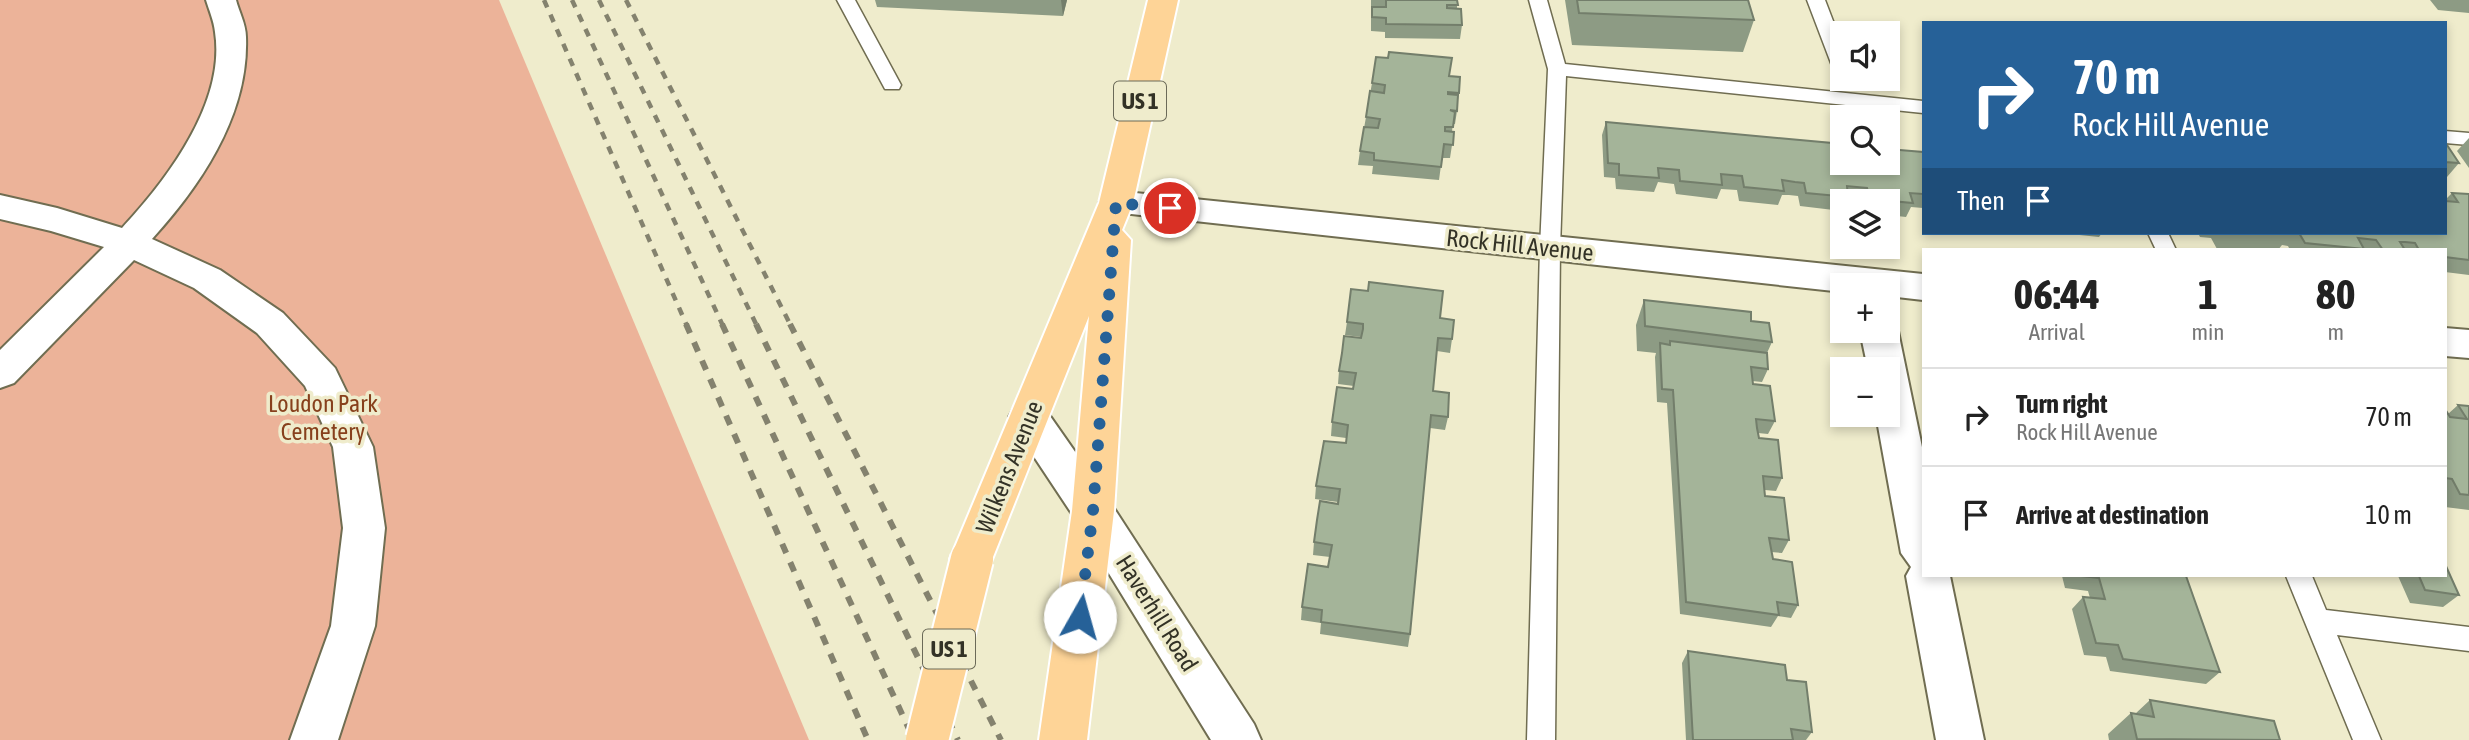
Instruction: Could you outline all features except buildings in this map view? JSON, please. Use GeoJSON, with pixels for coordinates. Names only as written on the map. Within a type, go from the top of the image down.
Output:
{"type":"FeatureCollection","features":[{"type":"Feature","properties":{"kind":"main road","name":"Wilkens Avenue"},"geometry":{"type":"LineString","coordinates":[[1065,732],[1093,511],[1116,203],[1163,0]]}},
{"type":"Feature","properties":{"kind":"main road","name":"Wilkens Avenue"},"geometry":{"type":"LineString","coordinates":[[927,740],[972,559],[1116,203]]}},
{"type":"Feature","properties":{"kind":"street"},"geometry":{"type":"LineString","coordinates":[[0,373],[130,243],[182,183],[214,127],[228,78],[231,33],[221,0]]}},
{"type":"Feature","properties":{"kind":"street","name":"Rock Hill Avenue"},"geometry":{"type":"LineString","coordinates":[[1116,203],[1830,279]]}},
{"type":"Feature","properties":{"kind":"street"},"geometry":{"type":"LineString","coordinates":[[0,207],[57,220],[130,243],[207,279],[270,323],[321,378],[353,447],[364,528],[354,626],[314,740]]}},
{"type":"Feature","properties":{"kind":"street","name":"Rock Hill Avenue"},"geometry":{"type":"LineString","coordinates":[[1900,285],[1922,287]]}},
{"type":"Feature","properties":{"kind":"street"},"geometry":{"type":"LineString","coordinates":[[2447,342],[2469,344]]}},
{"type":"Feature","properties":{"kind":"street","name":"Haverhill Road"},"geometry":{"type":"LineString","coordinates":[[1029,416],[1093,511],[1237,740]]}},
{"type":"Feature","properties":{"kind":"street"},"geometry":{"type":"LineString","coordinates":[[1898,427],[1922,548]]}},
{"type":"Feature","properties":{"kind":"street"},"geometry":{"type":"LineString","coordinates":[[1928,577],[1960,740]]}},
{"type":"Feature","properties":{"kind":"lane"},"geometry":{"type":"LineString","coordinates":[[846,0],[892,85]]}},
{"type":"Feature","properties":{"kind":"lane"},"geometry":{"type":"LineString","coordinates":[[1538,0],[1557,69],[1549,248],[1541,740]]}},
{"type":"Feature","properties":{"kind":"lane"},"geometry":{"type":"LineString","coordinates":[[1816,0],[1830,37]]}},
{"type":"Feature","properties":{"kind":"lane"},"geometry":{"type":"LineString","coordinates":[[1557,69],[1922,107]]}},
{"type":"Feature","properties":{"kind":"lane"},"geometry":{"type":"LineString","coordinates":[[1851,91],[1854,100]]}},
{"type":"Feature","properties":{"kind":"lane"},"geometry":{"type":"LineString","coordinates":[[2447,137],[2469,139]]}},
{"type":"Feature","properties":{"kind":"lane"},"geometry":{"type":"LineString","coordinates":[[2299,577],[2367,740]]}},
{"type":"Feature","properties":{"kind":"lane"},"geometry":{"type":"LineString","coordinates":[[2318,621],[2469,639]]}},
{"type":"Feature","properties":{"kind":"green space","name":"Loudon Park Cemetery"},"geometry":{"type":"Polygon","coordinates":[[[0,0],[499,0],[809,740],[0,740],[0,0]]]}},
{"type":"Feature","properties":{"kind":"railway"},"geometry":{"type":"LineString","coordinates":[[544,0],[687,326]]}},
{"type":"Feature","properties":{"kind":"railway"},"geometry":{"type":"LineString","coordinates":[[572,0],[723,326]]}},
{"type":"Feature","properties":{"kind":"railway"},"geometry":{"type":"LineString","coordinates":[[599,0],[757,326]]}},
{"type":"Feature","properties":{"kind":"railway"},"geometry":{"type":"LineString","coordinates":[[626,0],[791,326]]}},
{"type":"Feature","properties":{"kind":"railway"},"geometry":{"type":"LineString","coordinates":[[686,324],[868,740]]}},
{"type":"Feature","properties":{"kind":"railway"},"geometry":{"type":"LineString","coordinates":[[722,324],[914,740]]}},
{"type":"Feature","properties":{"kind":"railway"},"geometry":{"type":"LineString","coordinates":[[756,324],[958,740]]}},
{"type":"Feature","properties":{"kind":"railway"},"geometry":{"type":"LineString","coordinates":[[790,324],[1001,740]]}},
{"type":"Feature","properties":{"kind":"route"},"geometry":{"type":"LineString","coordinates":[[1080,617],[1093,511],[1116,203],[1170,208]]}}]}
